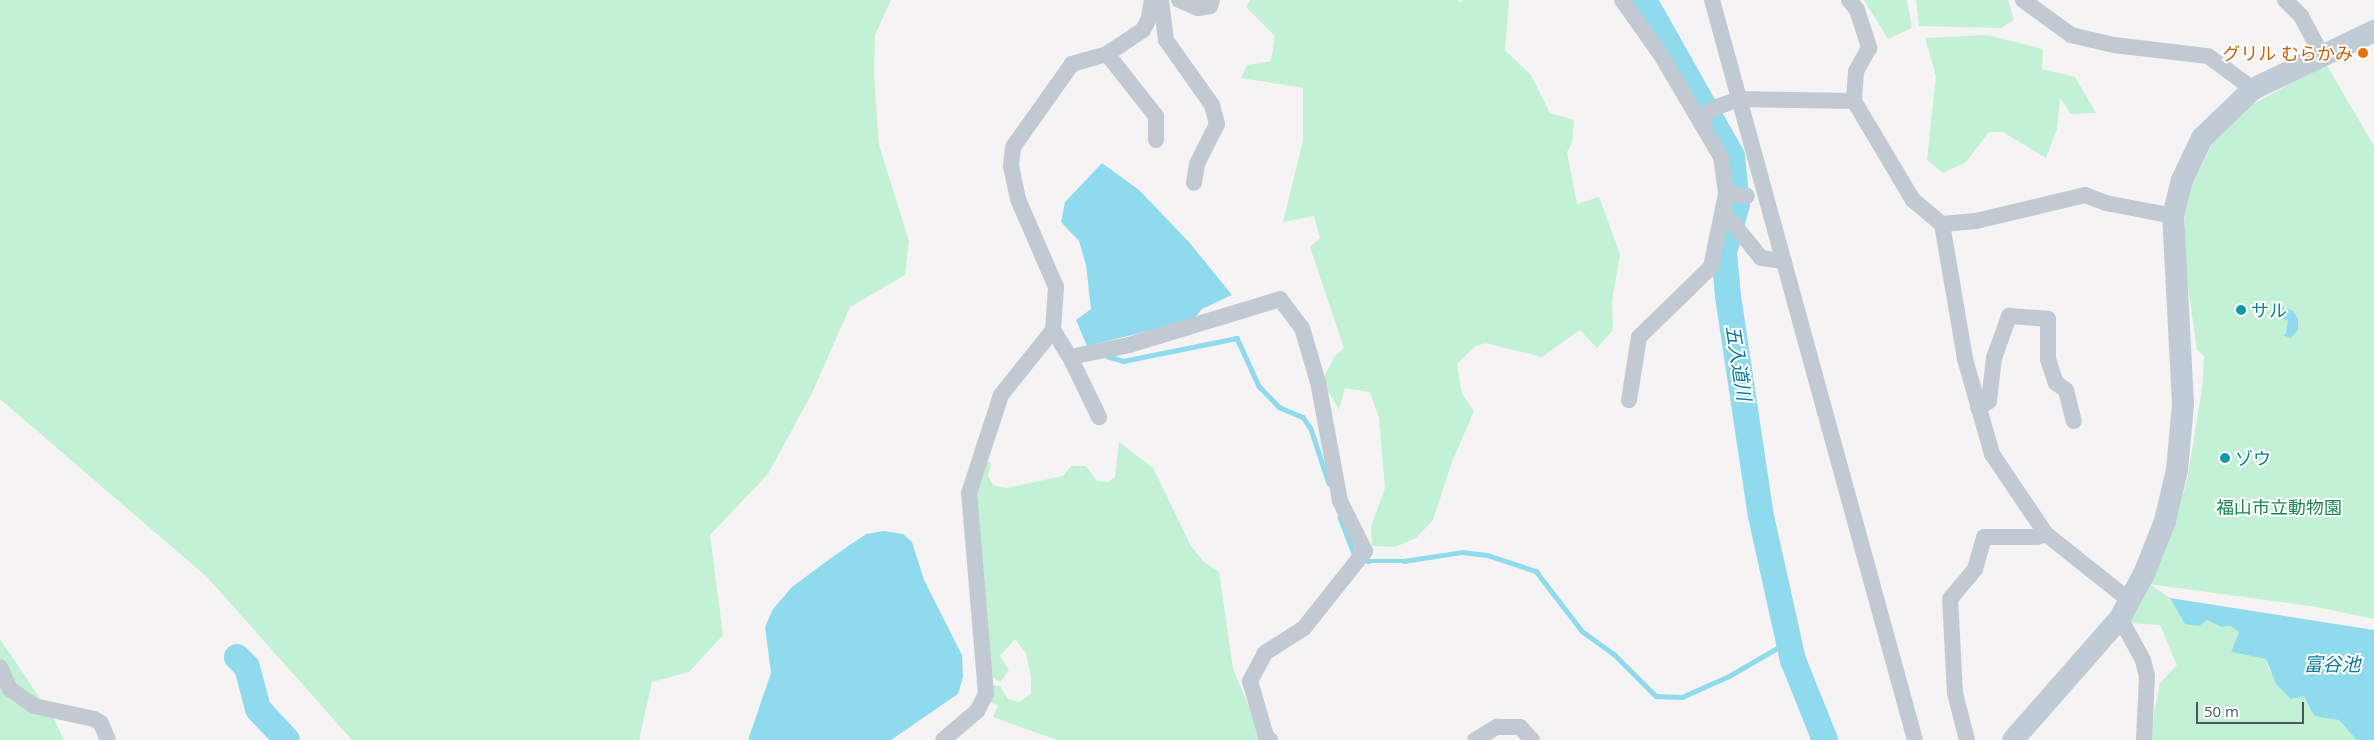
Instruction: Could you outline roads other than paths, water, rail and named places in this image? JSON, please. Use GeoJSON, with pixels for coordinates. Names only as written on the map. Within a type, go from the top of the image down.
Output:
{"type":"FeatureCollection","features":[{"type":"Feature","properties":{"kind":"street"},"geometry":{"type":"LineString","coordinates":[[943,740],[976,711],[986,694],[969,493],[1001,395],[1053,330],[1056,287],[1018,200],[1010,166],[1013,147],[1072,64],[1107,54],[1143,30],[1149,18],[1152,0]]}},
{"type":"Feature","properties":{"kind":"street"},"geometry":{"type":"LineString","coordinates":[[1161,0],[1166,40],[1212,105],[1217,124],[1197,164],[1194,183]]}},
{"type":"Feature","properties":{"kind":"street"},"geometry":{"type":"LineString","coordinates":[[1179,0],[1198,8],[1210,6],[1212,0]]}},
{"type":"Feature","properties":{"kind":"street"},"geometry":{"type":"LineString","coordinates":[[1622,0],[1700,119],[1721,157],[1726,194],[1712,267],[1639,337],[1629,400]]}},
{"type":"Feature","properties":{"kind":"street"},"geometry":{"type":"LineString","coordinates":[[1712,0],[1914,740]]}},
{"type":"Feature","properties":{"kind":"street"},"geometry":{"type":"LineString","coordinates":[[1849,0],[1857,10],[1869,48],[1856,71],[1854,101],[1914,200],[1942,224],[1965,359],[1992,454],[2046,534],[2124,609],[2147,676],[2144,740]]}},
{"type":"Feature","properties":{"kind":"street"},"geometry":{"type":"LineString","coordinates":[[2023,0],[2071,35],[2114,45],[2208,56],[2253,90]]}},
{"type":"Feature","properties":{"kind":"street"},"geometry":{"type":"LineString","coordinates":[[2285,0],[2301,16],[2322,56]]}},
{"type":"Feature","properties":{"kind":"street"},"geometry":{"type":"LineString","coordinates":[[2013,740],[2124,609],[2144,574],[2165,522],[2177,470],[2183,379],[2174,282],[2172,216],[2182,180],[2202,138],[2253,90],[2374,31]]}},
{"type":"Feature","properties":{"kind":"street"},"geometry":{"type":"LineString","coordinates":[[1107,54],[1156,116],[1156,140]]}},
{"type":"Feature","properties":{"kind":"street"},"geometry":{"type":"LineString","coordinates":[[1700,119],[1717,107],[1739,99],[1854,101]]}},
{"type":"Feature","properties":{"kind":"street"},"geometry":{"type":"LineString","coordinates":[[1726,194],[1748,196]]}},
{"type":"Feature","properties":{"kind":"street"},"geometry":{"type":"LineString","coordinates":[[1942,224],[1976,221],[2085,195],[2106,203],[2172,216]]}},
{"type":"Feature","properties":{"kind":"street"},"geometry":{"type":"LineString","coordinates":[[1723,211],[1740,228],[1761,258],[1784,261]]}},
{"type":"Feature","properties":{"kind":"street"},"geometry":{"type":"LineString","coordinates":[[1070,356],[1129,345],[1280,299],[1302,328],[1318,382],[1340,501],[1365,551],[1304,628],[1265,652],[1250,681],[1266,736],[1270,740]]}},
{"type":"Feature","properties":{"kind":"street"},"geometry":{"type":"LineString","coordinates":[[1978,408],[1989,401],[1994,358],[2009,316],[2048,319],[2048,358],[2056,383],[2066,390],[2074,421]]}},
{"type":"Feature","properties":{"kind":"street"},"geometry":{"type":"LineString","coordinates":[[1053,330],[1070,356],[1099,417]]}},
{"type":"Feature","properties":{"kind":"street"},"geometry":{"type":"LineString","coordinates":[[1967,740],[1956,694],[1950,599],[1975,569],[1984,537],[2037,537],[2046,534]]}},
{"type":"Feature","properties":{"kind":"street"},"geometry":{"type":"LineString","coordinates":[[0,667],[10,689],[34,706],[94,719],[102,723],[108,740]]}},
{"type":"Feature","properties":{"kind":"street"},"geometry":{"type":"LineString","coordinates":[[1475,740],[1482,734],[1505,727],[1520,727],[1532,740]]}},
{"type":"Feature","properties":{"kind":"water"},"geometry":{"type":"Polygon","coordinates":[[[1102,163],[1139,190],[1189,242],[1232,295],[1202,309],[1193,320],[1087,346],[1076,320],[1091,309],[1086,265],[1079,241],[1061,222],[1065,202],[1102,163]]]}},
{"type":"Feature","properties":{"kind":"water"},"geometry":{"type":"Polygon","coordinates":[[[2283,307],[2293,311],[2298,319],[2298,330],[2291,338],[2283,335],[2286,334],[2288,321],[2277,316],[2283,307]]]}},
{"type":"Feature","properties":{"kind":"water"},"geometry":{"type":"Polygon","coordinates":[[[884,531],[903,534],[912,542],[924,580],[962,655],[963,677],[958,694],[891,740],[748,740],[771,673],[765,627],[773,609],[792,587],[831,558],[866,534],[884,531]]]}},
{"type":"Feature","properties":{"kind":"water","name":"富谷池"},"geometry":{"type":"Polygon","coordinates":[[[2170,598],[2374,630],[2374,740],[2357,740],[2339,720],[2314,716],[2304,696],[2291,699],[2276,684],[2266,659],[2231,652],[2239,632],[2230,626],[2222,627],[2207,620],[2199,626],[2185,624],[2170,598]]]}},
{"type":"Feature","properties":{"kind":"waterway","name":"五入道川"},"geometry":{"type":"LineString","coordinates":[[1644,0],[1732,156],[1737,204],[1724,252],[1728,296],[1761,516],[1793,660],[1825,740]]}},
{"type":"Feature","properties":{"kind":"waterway"},"geometry":{"type":"LineString","coordinates":[[1107,356],[1123,361],[1237,338],[1259,386],[1279,407],[1303,417],[1311,429],[1329,483]]}},
{"type":"Feature","properties":{"kind":"waterway"},"geometry":{"type":"LineString","coordinates":[[1340,517],[1355,556],[1368,561],[1404,561],[1462,552],[1487,555],[1536,571],[1582,631],[1615,655],[1656,696],[1682,697],[1729,676],[1788,642]]}},
{"type":"Feature","properties":{"kind":"waterway"},"geometry":{"type":"LineString","coordinates":[[237,657],[247,667],[258,709],[287,740]]}},
{"type":"Feature","properties":{"kind":"place","name":"グリル むらかみ"},"geometry":{"type":"Point","coordinates":[2363,53]}},
{"type":"Feature","properties":{"kind":"place","name":"サル"},"geometry":{"type":"Point","coordinates":[2241,310]}},
{"type":"Feature","properties":{"kind":"place","name":"ゾウ"},"geometry":{"type":"Point","coordinates":[2225,458]}},
{"type":"Feature","properties":{"kind":"park label","name":"福山市立動物園"},"geometry":{"type":"Point","coordinates":[2279,507]}}]}
